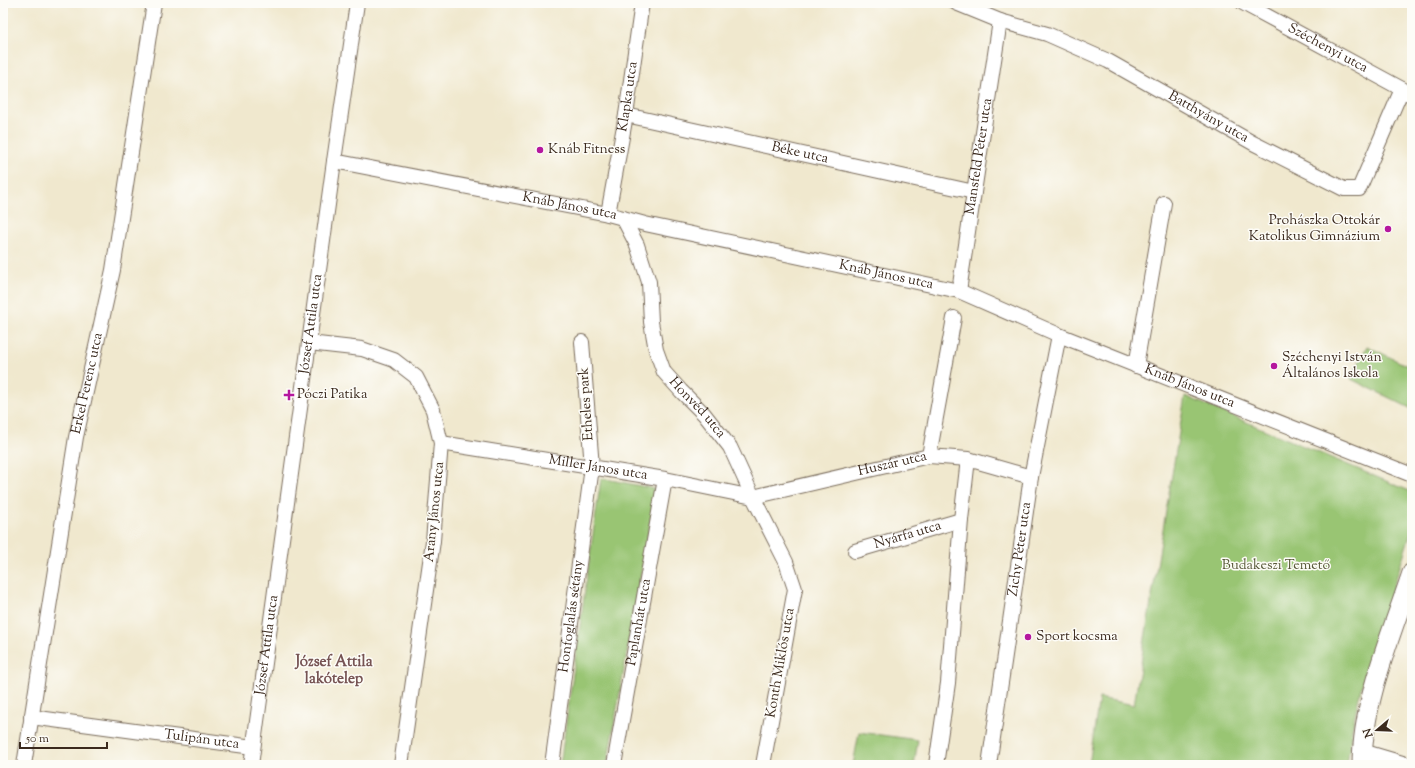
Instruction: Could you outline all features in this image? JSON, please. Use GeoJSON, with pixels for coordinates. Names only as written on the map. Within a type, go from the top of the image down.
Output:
{"type":"FeatureCollection","features":[{"type":"Feature","properties":{"kind":"main road"},"geometry":{"type":"LineString","coordinates":[[1362,758],[1371,698],[1412,573]]}},
{"type":"Feature","properties":{"kind":"street","name":"Erkel Ferenc utca"},"geometry":{"type":"LineString","coordinates":[[24,765],[76,437],[113,270],[154,3]]}},
{"type":"Feature","properties":{"kind":"street","name":"József Attila utca"},"geometry":{"type":"LineString","coordinates":[[251,765],[357,3]]}},
{"type":"Feature","properties":{"kind":"street","name":"Klapka utca"},"geometry":{"type":"LineString","coordinates":[[608,214],[626,116],[642,3]]}},
{"type":"Feature","properties":{"kind":"street","name":"Batthyány utca"},"geometry":{"type":"LineString","coordinates":[[956,3],[1000,21],[1047,34],[1108,61],[1253,142],[1344,190],[1359,189],[1407,92]]}},
{"type":"Feature","properties":{"kind":"street","name":"Széchenyi utca"},"geometry":{"type":"LineString","coordinates":[[1243,3],[1407,92]]}},
{"type":"Feature","properties":{"kind":"street","name":"Mansfeld Péter utca"},"geometry":{"type":"LineString","coordinates":[[959,291],[1000,21]]}},
{"type":"Feature","properties":{"kind":"street","name":"Béke utca"},"geometry":{"type":"LineString","coordinates":[[626,116],[974,192]]}},
{"type":"Feature","properties":{"kind":"street","name":"Knáb János utca"},"geometry":{"type":"LineString","coordinates":[[334,161],[608,214],[645,224],[959,291],[1059,335],[1412,475]]}},
{"type":"Feature","properties":{"kind":"street"},"geometry":{"type":"LineString","coordinates":[[1136,366],[1164,203]]}},
{"type":"Feature","properties":{"kind":"street","name":"Honvéd utca"},"geometry":{"type":"LineString","coordinates":[[623,218],[637,245],[649,282],[651,322],[656,350],[664,372],[704,414],[730,447],[753,497],[786,562]]}},
{"type":"Feature","properties":{"kind":"street"},"geometry":{"type":"LineString","coordinates":[[637,245],[645,224]]}},
{"type":"Feature","properties":{"kind":"street"},"geometry":{"type":"LineString","coordinates":[[929,456],[954,318]]}},
{"type":"Feature","properties":{"kind":"street","name":"Zichy Péter utca"},"geometry":{"type":"LineString","coordinates":[[989,765],[1031,477],[1059,335]]}},
{"type":"Feature","properties":{"kind":"street","name":"Etheles park"},"geometry":{"type":"LineString","coordinates":[[582,342],[592,467]]}},
{"type":"Feature","properties":{"kind":"street","name":"Arany János utca"},"geometry":{"type":"LineString","coordinates":[[309,343],[362,349],[394,360],[416,376],[433,410],[441,443],[433,541],[401,765]]}},
{"type":"Feature","properties":{"kind":"street","name":"Miller János utca"},"geometry":{"type":"LineString","coordinates":[[441,443],[592,467],[753,497]]}},
{"type":"Feature","properties":{"kind":"street","name":"Huszár utca"},"geometry":{"type":"LineString","coordinates":[[753,497],[929,456],[968,459],[1031,477]]}},
{"type":"Feature","properties":{"kind":"street"},"geometry":{"type":"LineString","coordinates":[[936,765],[948,683],[961,520],[968,459]]}},
{"type":"Feature","properties":{"kind":"street","name":"Honfoglalás sétány"},"geometry":{"type":"LineString","coordinates":[[552,765],[592,467]]}},
{"type":"Feature","properties":{"kind":"street","name":"Paplanhát utca"},"geometry":{"type":"LineString","coordinates":[[614,765],[665,480]]}},
{"type":"Feature","properties":{"kind":"street","name":"Nyárfa utca"},"geometry":{"type":"LineString","coordinates":[[855,551],[961,520]]}},
{"type":"Feature","properties":{"kind":"street","name":"Konth Miklós utca"},"geometry":{"type":"LineString","coordinates":[[763,765],[795,589],[786,562]]}},
{"type":"Feature","properties":{"kind":"street","name":"Tulipán utca"},"geometry":{"type":"LineString","coordinates":[[31,717],[253,747]]}},
{"type":"Feature","properties":{"kind":"street"},"geometry":{"type":"LineString","coordinates":[[1362,758],[1409,765]]}},
{"type":"Feature","properties":{"kind":"green space"},"geometry":{"type":"Polygon","coordinates":[[[1367,346],[1412,368],[1412,409],[1351,379],[1367,346]]]}},
{"type":"Feature","properties":{"kind":"green space","name":"Budakeszi Temető"},"geometry":{"type":"Polygon","coordinates":[[[1185,396],[1412,492],[1412,529],[1361,688],[1352,729],[1347,765],[1089,765],[1099,698],[1134,705],[1185,396]]]}},
{"type":"Feature","properties":{"kind":"green space"},"geometry":{"type":"Polygon","coordinates":[[[601,478],[656,489],[607,765],[560,765],[601,478]]]}},
{"type":"Feature","properties":{"kind":"green space"},"geometry":{"type":"Polygon","coordinates":[[[859,732],[918,740],[914,765],[853,765],[859,732]]]}},
{"type":"Feature","properties":{"kind":"place","name":"Knáb Fitness"},"geometry":{"type":"Point","coordinates":[540,150]}},
{"type":"Feature","properties":{"kind":"place","name":"Prohászka Ottokár Katolikus Gimnázium"},"geometry":{"type":"Point","coordinates":[1388,229]}},
{"type":"Feature","properties":{"kind":"place","name":"Széchenyi István Általános Iskola"},"geometry":{"type":"Point","coordinates":[1274,366]}},
{"type":"Feature","properties":{"kind":"place","name":"Póczi Patika"},"geometry":{"type":"Point","coordinates":[289,395]}},
{"type":"Feature","properties":{"kind":"place","name":"Sport kocsma"},"geometry":{"type":"Point","coordinates":[1028,637]}},
{"type":"Feature","properties":{"kind":"district","name":"József Attila lakótelep"},"geometry":{"type":"Point","coordinates":[334,670]}}]}
